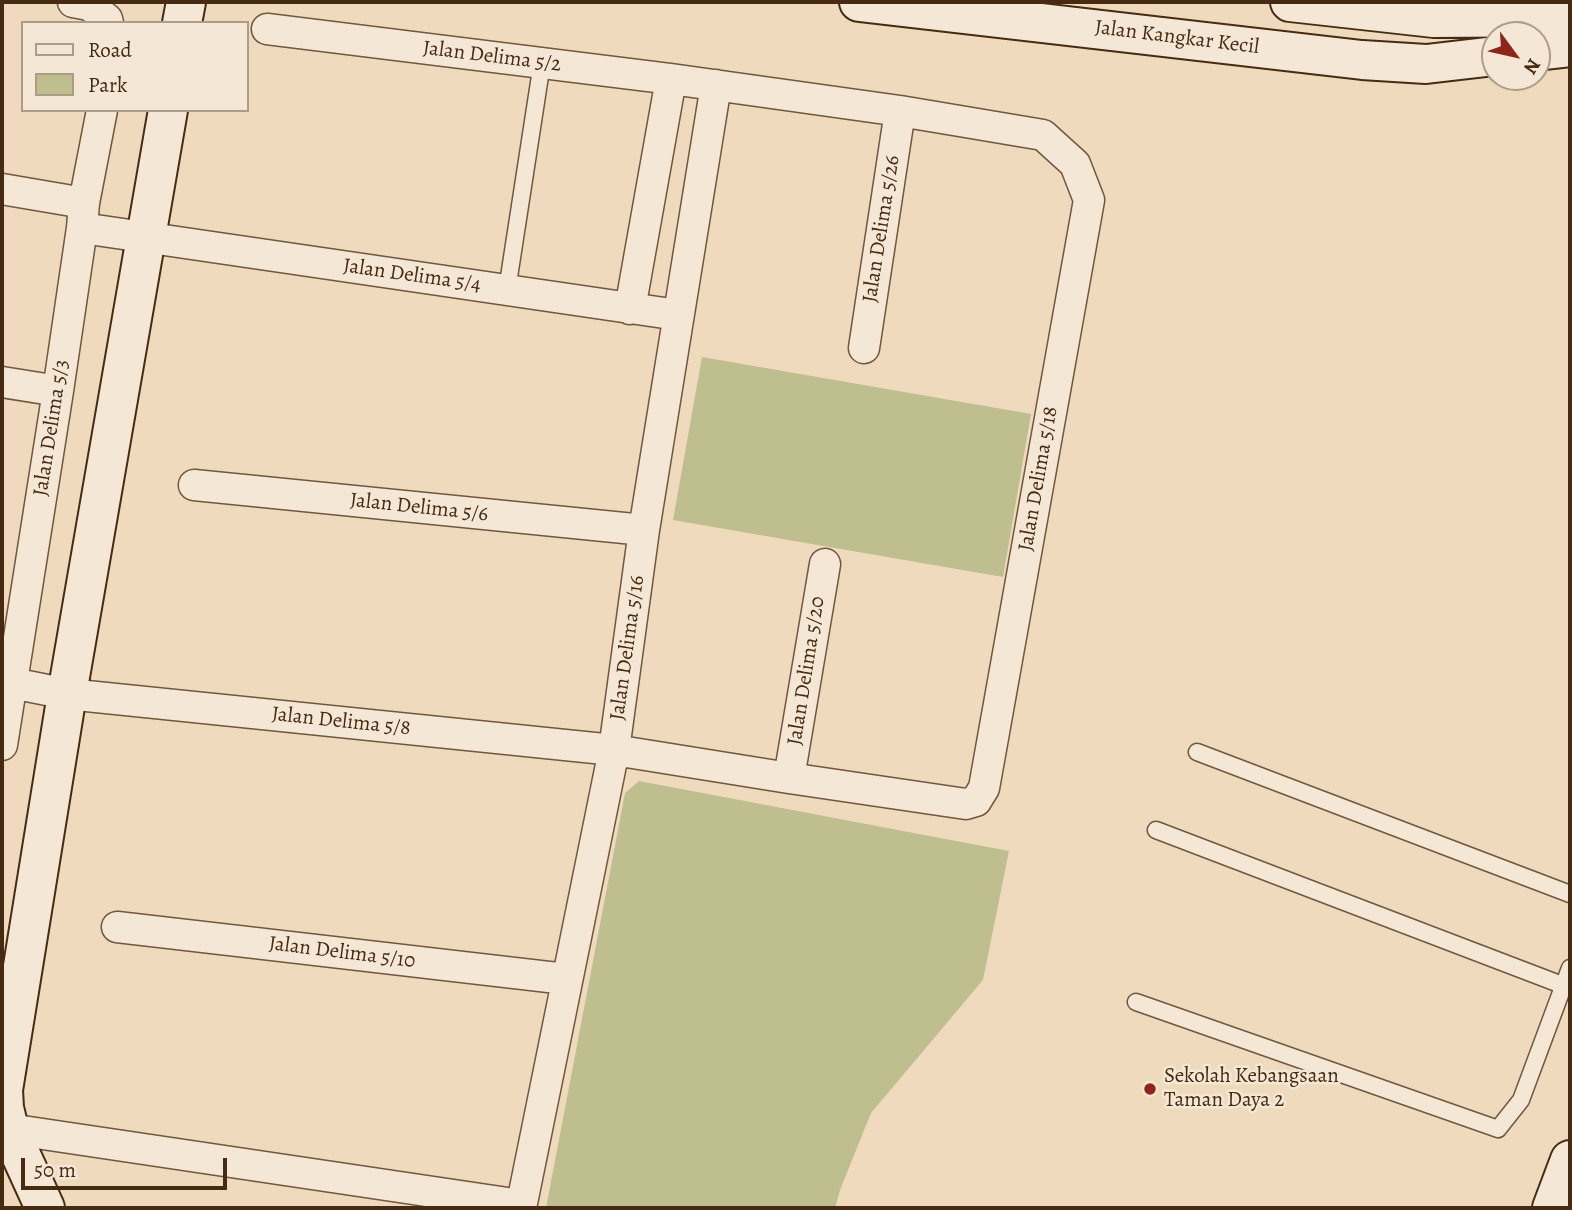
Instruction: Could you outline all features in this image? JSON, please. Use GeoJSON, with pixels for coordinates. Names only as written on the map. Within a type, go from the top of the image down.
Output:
{"type":"FeatureCollection","features":[{"type":"Feature","properties":{"kind":"street"},"geometry":{"type":"LineString","coordinates":[[73,2],[89,5],[108,21]]}},
{"type":"Feature","properties":{"kind":"street"},"geometry":{"type":"LineString","coordinates":[[182,21],[186,2]]}},
{"type":"Feature","properties":{"kind":"street","name":"Jalan Kangkar Kecil"},"geometry":{"type":"LineString","coordinates":[[859,2],[1362,60],[1426,64],[1481,58]]}},
{"type":"Feature","properties":{"kind":"street"},"geometry":{"type":"LineString","coordinates":[[1290,2],[1434,18],[1570,17]]}},
{"type":"Feature","properties":{"kind":"street","name":"Jalan Delima 5/2"},"geometry":{"type":"LineString","coordinates":[[267,29],[716,85]]}},
{"type":"Feature","properties":{"kind":"street"},"geometry":{"type":"LineString","coordinates":[[1551,49],[1570,47]]}},
{"type":"Feature","properties":{"kind":"street"},"geometry":{"type":"LineString","coordinates":[[630,309],[671,79]]}},
{"type":"Feature","properties":{"kind":"street","name":"Jalan Delima 5/18"},"geometry":{"type":"LineString","coordinates":[[614,750],[966,804],[976,801],[984,788],[1089,200],[1075,164],[1043,135],[900,111],[716,85]]}},
{"type":"Feature","properties":{"kind":"street","name":"Jalan Delima 5/16"},"geometry":{"type":"LineString","coordinates":[[521,1207],[614,750],[644,530],[716,85]]}},
{"type":"Feature","properties":{"kind":"street","name":"Jalan Delima 5/26"},"geometry":{"type":"LineString","coordinates":[[864,348],[900,111]]}},
{"type":"Feature","properties":{"kind":"street","name":"Jalan Delima 5/3"},"geometry":{"type":"LineString","coordinates":[[2,746],[12,683],[14,587],[58,391],[83,216],[102,112]]}},
{"type":"Feature","properties":{"kind":"street"},"geometry":{"type":"LineString","coordinates":[[45,1208],[9,1129],[3,1090],[67,694],[168,112]]}},
{"type":"Feature","properties":{"kind":"street","name":"Jalan Delima 5/4"},"geometry":{"type":"LineString","coordinates":[[2,189],[146,237],[678,315]]}},
{"type":"Feature","properties":{"kind":"street"},"geometry":{"type":"LineString","coordinates":[[2,383],[58,391]]}},
{"type":"Feature","properties":{"kind":"street","name":"Jalan Delima 5/6"},"geometry":{"type":"LineString","coordinates":[[194,485],[644,530]]}},
{"type":"Feature","properties":{"kind":"street","name":"Jalan Delima 5/20"},"geometry":{"type":"LineString","coordinates":[[789,778],[825,564]]}},
{"type":"Feature","properties":{"kind":"street","name":"Jalan Delima 5/8"},"geometry":{"type":"LineString","coordinates":[[12,683],[67,694],[614,750]]}},
{"type":"Feature","properties":{"kind":"street","name":"Jalan Delima 5/10"},"geometry":{"type":"LineString","coordinates":[[117,927],[566,979]]}},
{"type":"Feature","properties":{"kind":"street"},"geometry":{"type":"LineString","coordinates":[[9,1129],[521,1207]]}},
{"type":"Feature","properties":{"kind":"street"},"geometry":{"type":"LineString","coordinates":[[1552,1208],[1570,1160]]}},
{"type":"Feature","properties":{"kind":"lane"},"geometry":{"type":"LineString","coordinates":[[507,290],[542,63]]}},
{"type":"Feature","properties":{"kind":"lane"},"geometry":{"type":"LineString","coordinates":[[1197,752],[1570,894]]}},
{"type":"Feature","properties":{"kind":"lane"},"geometry":{"type":"LineString","coordinates":[[1156,830],[1567,987]]}},
{"type":"Feature","properties":{"kind":"lane"},"geometry":{"type":"LineString","coordinates":[[1136,1002],[1498,1129],[1521,1100],[1567,987],[1570,968]]}},
{"type":"Feature","properties":{"kind":"green space"},"geometry":{"type":"Polygon","coordinates":[[[702,357],[1031,414],[1003,577],[673,520],[702,357]]]}},
{"type":"Feature","properties":{"kind":"green space"},"geometry":{"type":"Polygon","coordinates":[[[639,781],[1009,851],[983,980],[871,1113],[835,1208],[546,1208],[625,793],[639,781]]]}},
{"type":"Feature","properties":{"kind":"place","name":"Sekolah Kebangsaan Taman Daya 2"},"geometry":{"type":"Point","coordinates":[1150,1089]}}]}
